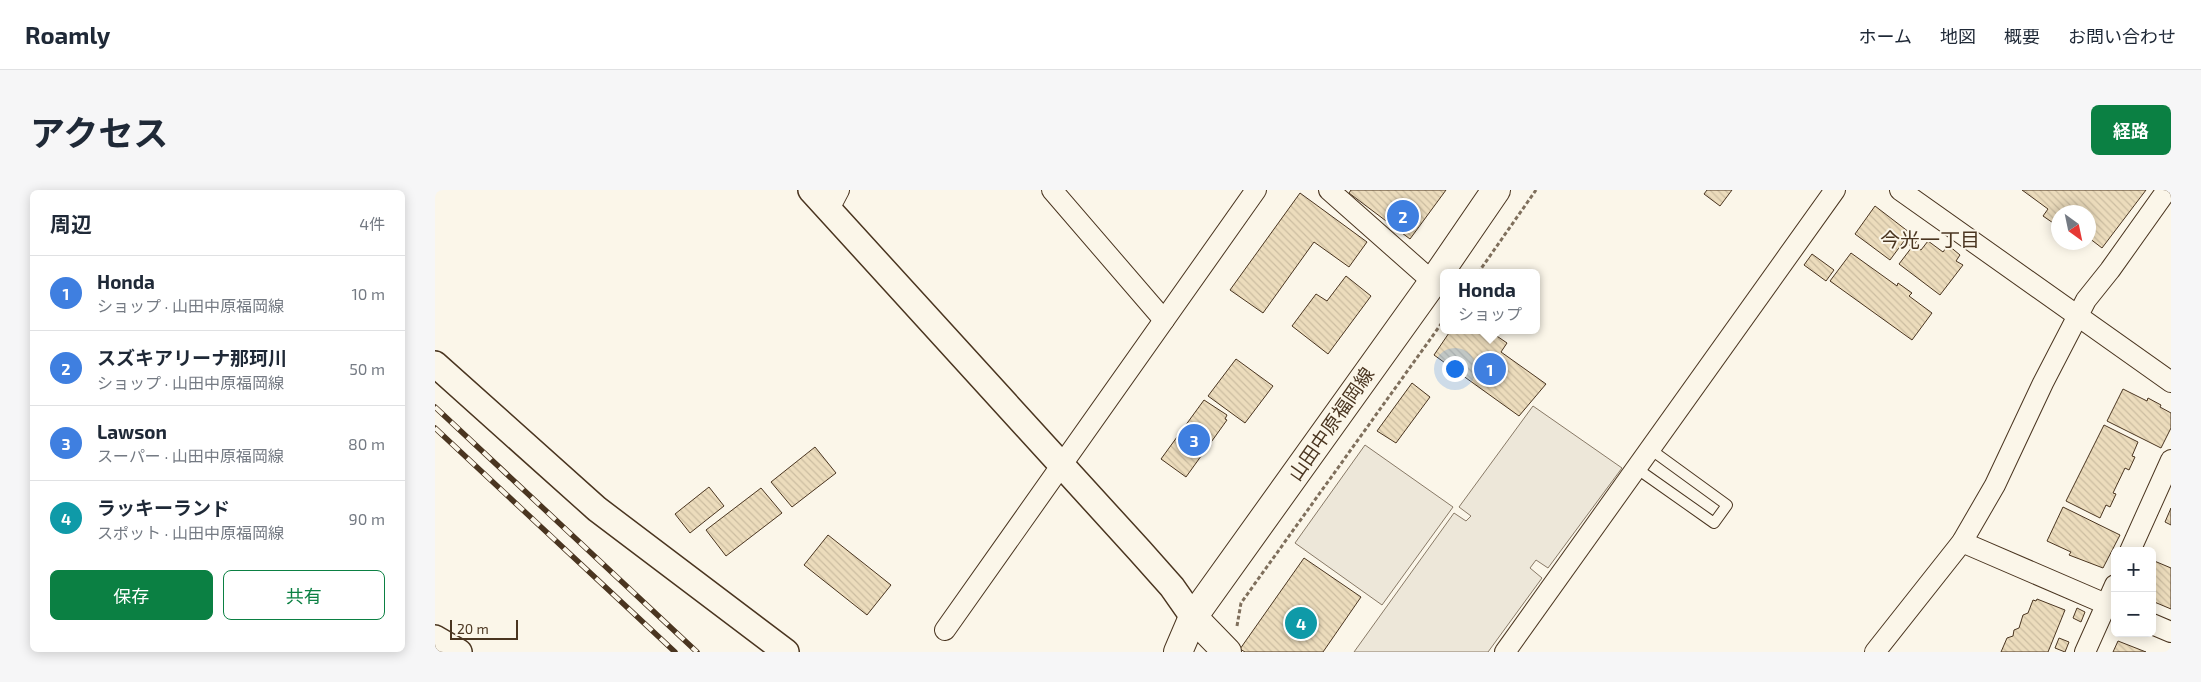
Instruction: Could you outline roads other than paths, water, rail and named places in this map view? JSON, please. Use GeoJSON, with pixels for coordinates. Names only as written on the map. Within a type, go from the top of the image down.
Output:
{"type":"FeatureCollection","features":[{"type":"Feature","properties":{"kind":"main road","name":"山田中原福岡線"},"geometry":{"type":"LineString","coordinates":[[1442,269],[1495,190]]}},
{"type":"Feature","properties":{"kind":"main road","name":"山田中原福岡線"},"geometry":{"type":"LineString","coordinates":[[1178,652],[1193,617],[1440,272]]}},
{"type":"Feature","properties":{"kind":"main road"},"geometry":{"type":"LineString","coordinates":[[1193,617],[1231,643]]}},
{"type":"Feature","properties":{"kind":"street"},"geometry":{"type":"LineString","coordinates":[[811,190],[834,200],[1062,464],[1172,587],[1193,617]]}},
{"type":"Feature","properties":{"kind":"street"},"geometry":{"type":"LineString","coordinates":[[1052,190],[1164,320]]}},
{"type":"Feature","properties":{"kind":"street"},"geometry":{"type":"LineString","coordinates":[[945,630],[1256,190]]}},
{"type":"Feature","properties":{"kind":"street"},"geometry":{"type":"LineString","coordinates":[[1329,190],[1433,282]]}},
{"type":"Feature","properties":{"kind":"street"},"geometry":{"type":"LineString","coordinates":[[1505,652],[1835,190]]}},
{"type":"Feature","properties":{"kind":"street"},"geometry":{"type":"LineString","coordinates":[[1900,190],[2171,382]]}},
{"type":"Feature","properties":{"kind":"street"},"geometry":{"type":"LineString","coordinates":[[1875,652],[1962,542],[1995,485],[2043,382],[2077,315],[2167,190]]}},
{"type":"Feature","properties":{"kind":"street"},"geometry":{"type":"LineString","coordinates":[[435,364],[597,509],[786,652]]}},
{"type":"Feature","properties":{"kind":"street"},"geometry":{"type":"LineString","coordinates":[[2132,547],[2171,460]]}},
{"type":"Feature","properties":{"kind":"street"},"geometry":{"type":"LineString","coordinates":[[1962,542],[2111,606],[2085,652]]}},
{"type":"Feature","properties":{"kind":"street"},"geometry":{"type":"LineString","coordinates":[[2156,626],[2171,632]]}},
{"type":"Feature","properties":{"kind":"street"},"geometry":{"type":"LineString","coordinates":[[435,638],[459,652]]}},
{"type":"Feature","properties":{"kind":"lane"},"geometry":{"type":"LineString","coordinates":[[1636,468],[1714,523],[1727,505],[1650,449]]}},
{"type":"Feature","properties":{"kind":"railway"},"geometry":{"type":"LineString","coordinates":[[435,407],[697,652]]}},
{"type":"Feature","properties":{"kind":"railway"},"geometry":{"type":"LineString","coordinates":[[435,428],[675,652]]}},
{"type":"Feature","properties":{"kind":"place","name":"スズキアリーナ那珂川"},"geometry":{"type":"Point","coordinates":[1403,216]}},
{"type":"Feature","properties":{"kind":"place","name":"Honda"},"geometry":{"type":"Point","coordinates":[1490,369]}},
{"type":"Feature","properties":{"kind":"place","name":"Lawson"},"geometry":{"type":"Point","coordinates":[1194,440]}},
{"type":"Feature","properties":{"kind":"place","name":"ラッキーランド"},"geometry":{"type":"Point","coordinates":[1301,623]}},
{"type":"Feature","properties":{"kind":"district","name":"今光一丁目"},"geometry":{"type":"Point","coordinates":[1930,240]}}]}
